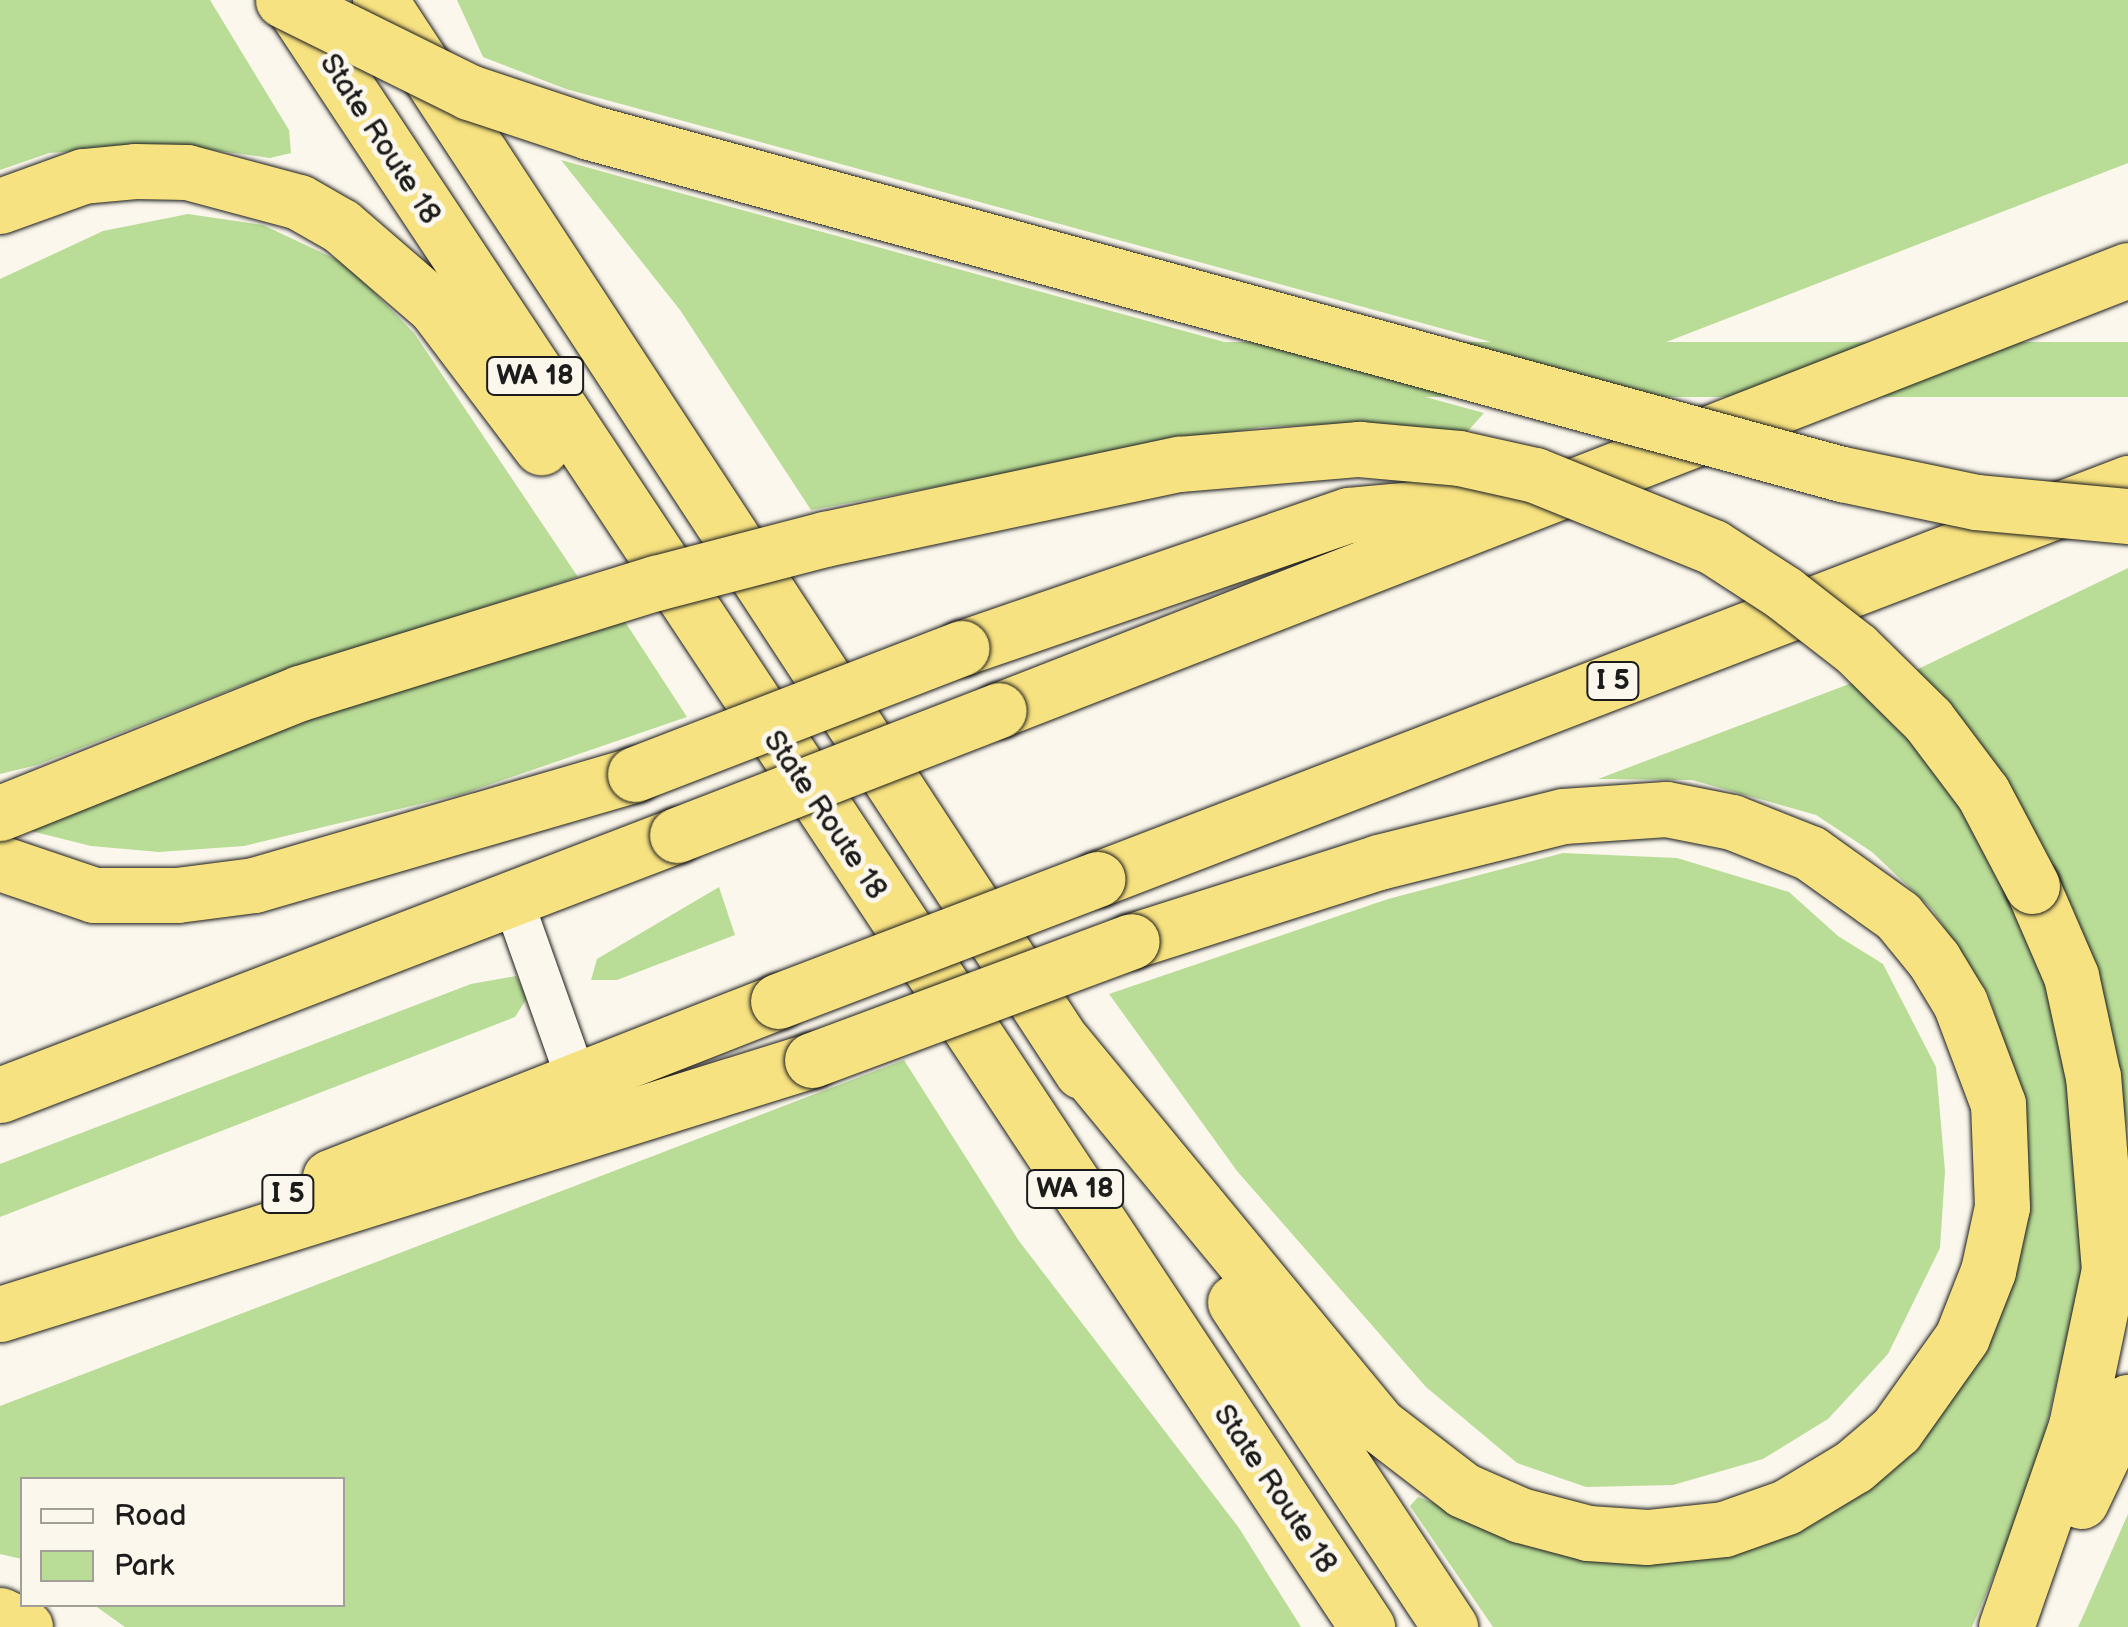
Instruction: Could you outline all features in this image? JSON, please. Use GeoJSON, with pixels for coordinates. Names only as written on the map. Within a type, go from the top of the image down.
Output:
{"type":"FeatureCollection","features":[{"type":"Feature","properties":{"kind":"highway"},"geometry":{"type":"LineString","coordinates":[[286,0],[469,92],[589,132],[1842,474],[1976,502],[2128,516]]}},
{"type":"Feature","properties":{"kind":"highway","name":"State Route 18"},"geometry":{"type":"LineString","coordinates":[[286,0],[782,752],[1367,1627]]}},
{"type":"Feature","properties":{"kind":"highway","name":"WA 18"},"geometry":{"type":"LineString","coordinates":[[380,0],[1450,1627]]}},
{"type":"Feature","properties":{"kind":"highway"},"geometry":{"type":"LineString","coordinates":[[0,206],[83,176],[188,172],[262,189],[341,226],[435,307],[672,627],[782,752]]}},
{"type":"Feature","properties":{"kind":"highway"},"geometry":{"type":"LineString","coordinates":[[0,1095],[2128,270]]}},
{"type":"Feature","properties":{"kind":"highway"},"geometry":{"type":"LineString","coordinates":[[0,813],[300,692],[656,584],[842,536],[1179,464],[1359,449],[1459,458],[1536,474],[1713,548],[1784,592],[1856,648],[1928,720],[1983,793],[2032,886],[2072,976],[2094,1076],[2110,1270],[2076,1426],[2010,1627]]}},
{"type":"Feature","properties":{"kind":"highway","name":"I 5"},"geometry":{"type":"LineString","coordinates":[[0,1312],[576,1078],[2128,483]]}},
{"type":"Feature","properties":{"kind":"highway"},"geometry":{"type":"LineString","coordinates":[[0,863],[94,895],[177,896],[254,885],[635,774],[962,648],[1349,515],[1539,497]]}},
{"type":"Feature","properties":{"kind":"highway"},"geometry":{"type":"LineString","coordinates":[[0,1312],[812,1060],[1132,941],[1379,862],[1562,816],[1666,809],[1732,822],[1810,854],[1898,916],[1934,960],[1960,1003],[1998,1104],[2002,1206],[1988,1271],[1962,1336],[1896,1430],[1854,1466],[1786,1507],[1724,1529],[1647,1537],[1588,1533],[1520,1515],[1463,1490],[1380,1426],[1062,1042]]}},
{"type":"Feature","properties":{"kind":"highway"},"geometry":{"type":"LineString","coordinates":[[2010,1627],[2128,1402]]}},
{"type":"Feature","properties":{"kind":"highway"},"geometry":{"type":"LineString","coordinates":[[0,1616],[25,1627]]}},
{"type":"Feature","properties":{"kind":"lane"},"geometry":{"type":"LineString","coordinates":[[512,898],[576,1078]]}},
{"type":"Feature","properties":{"kind":"green space"},"geometry":{"type":"Polygon","coordinates":[[[0,0],[210,0],[289,130],[291,153],[270,158],[168,144],[49,153],[0,170],[0,0]]]}},
{"type":"Feature","properties":{"kind":"green space"},"geometry":{"type":"Polygon","coordinates":[[[457,0],[2128,0],[2128,163],[1594,370],[566,89],[483,57],[457,0]]]}},
{"type":"Feature","properties":{"kind":"green space"},"geometry":{"type":"Polygon","coordinates":[[[561,160],[1484,413],[1467,432],[1358,423],[1261,427],[811,510],[680,310],[561,160]]]}},
{"type":"Feature","properties":{"kind":"green space"},"geometry":{"type":"Polygon","coordinates":[[[188,214],[263,225],[346,264],[414,333],[578,577],[238,687],[37,765],[0,774],[0,279],[103,231],[188,214]]]}},
{"type":"Feature","properties":{"kind":"green space"},"geometry":{"type":"Polygon","coordinates":[[[956,342],[2128,342],[2128,397],[956,397],[956,342]]]}},
{"type":"Feature","properties":{"kind":"green space"},"geometry":{"type":"Polygon","coordinates":[[[2128,568],[2128,1130],[2096,973],[2057,874],[2006,783],[1916,670],[2128,568]]]}},
{"type":"Feature","properties":{"kind":"green space"},"geometry":{"type":"Polygon","coordinates":[[[622,617],[687,717],[462,794],[244,846],[159,852],[91,846],[19,828],[255,737],[622,617]]]}},
{"type":"Feature","properties":{"kind":"green space"},"geometry":{"type":"Polygon","coordinates":[[[1857,681],[1910,734],[1965,807],[2030,932],[2062,1035],[2083,1267],[2034,1481],[1972,1627],[1493,1627],[1410,1506],[1418,1497],[1505,1530],[1660,1553],[1930,1421],[2017,1080],[1988,994],[1932,909],[1872,852],[1816,815],[1692,780],[1598,779],[1857,681]]]}},
{"type":"Feature","properties":{"kind":"green space"},"geometry":{"type":"Polygon","coordinates":[[[1563,853],[1677,858],[1789,892],[1838,936],[1883,964],[1936,1067],[1945,1171],[1940,1248],[1888,1354],[1828,1419],[1763,1459],[1673,1485],[1586,1487],[1517,1463],[1426,1387],[1237,1171],[1109,994],[1388,899],[1563,853]]]}},
{"type":"Feature","properties":{"kind":"green space"},"geometry":{"type":"Polygon","coordinates":[[[719,887],[735,935],[617,980],[591,980],[597,959],[719,887]]]}},
{"type":"Feature","properties":{"kind":"green space"},"geometry":{"type":"Polygon","coordinates":[[[516,976],[527,998],[515,1017],[0,1217],[0,1164],[471,984],[516,976]]]}},
{"type":"Feature","properties":{"kind":"green space"},"geometry":{"type":"Polygon","coordinates":[[[904,1060],[1019,1241],[1239,1528],[1301,1627],[125,1627],[97,1607],[345,1607],[345,1477],[20,1477],[20,1559],[0,1554],[0,1406],[904,1060]]]}},
{"type":"Feature","properties":{"kind":"green space"},"geometry":{"type":"Polygon","coordinates":[[[2128,1514],[2128,1627],[2078,1627],[2084,1614],[2128,1514]]]}}]}
